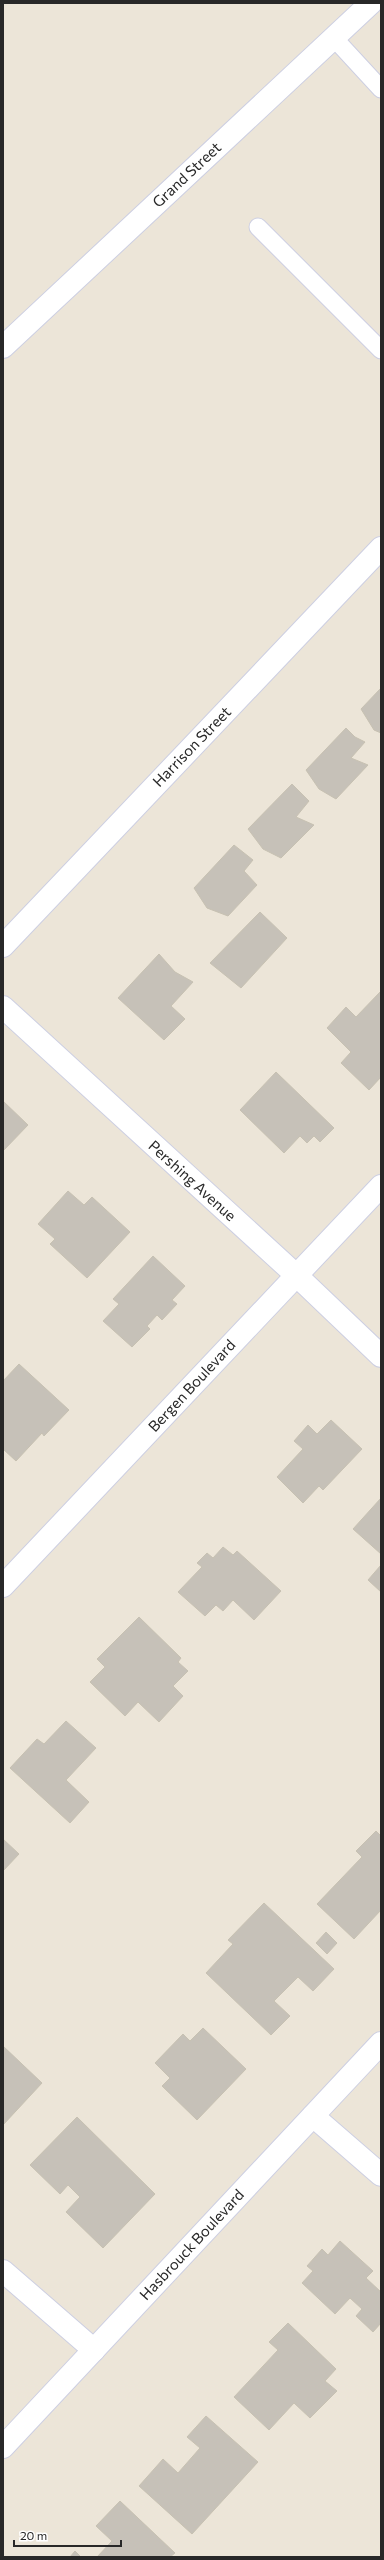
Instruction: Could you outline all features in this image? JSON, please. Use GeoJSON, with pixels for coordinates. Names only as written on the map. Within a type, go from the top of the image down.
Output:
{"type":"FeatureCollection","features":[{"type":"Feature","properties":{"kind":"street","name":"Grand Street"},"geometry":{"type":"LineString","coordinates":[[3,347],[371,3]]}},
{"type":"Feature","properties":{"kind":"street","name":"Harrison Street"},"geometry":{"type":"LineString","coordinates":[[3,946],[381,548]]}},
{"type":"Feature","properties":{"kind":"street","name":"Pershing Avenue"},"geometry":{"type":"LineString","coordinates":[[3,1007],[296,1275],[381,1356]]}},
{"type":"Feature","properties":{"kind":"street","name":"Bergen Boulevard"},"geometry":{"type":"LineString","coordinates":[[3,1586],[381,1186]]}},
{"type":"Feature","properties":{"kind":"street","name":"Hasbrouck Boulevard"},"geometry":{"type":"LineString","coordinates":[[3,2447],[381,2043]]}},
{"type":"Feature","properties":{"kind":"street"},"geometry":{"type":"LineString","coordinates":[[312,2116],[381,2175]]}},
{"type":"Feature","properties":{"kind":"street"},"geometry":{"type":"LineString","coordinates":[[3,2271],[94,2350]]}},
{"type":"Feature","properties":{"kind":"lane"},"geometry":{"type":"LineString","coordinates":[[334,38],[381,88]]}},
{"type":"Feature","properties":{"kind":"lane"},"geometry":{"type":"LineString","coordinates":[[258,227],[381,350]]}},
{"type":"Feature","properties":{"kind":"building"},"geometry":{"type":"Polygon","coordinates":[[[381,688],[381,733],[374,730],[361,709],[381,688]]]}},
{"type":"Feature","properties":{"kind":"building"},"geometry":{"type":"Polygon","coordinates":[[[346,728],[355,737],[365,742],[351,758],[368,765],[336,799],[319,789],[306,770],[346,728]]]}},
{"type":"Feature","properties":{"kind":"building"},"geometry":{"type":"Polygon","coordinates":[[[292,784],[309,801],[296,817],[314,825],[281,858],[263,849],[248,829],[292,784]]]}},
{"type":"Feature","properties":{"kind":"building"},"geometry":{"type":"Polygon","coordinates":[[[234,845],[253,860],[244,871],[257,885],[228,916],[207,908],[194,888],[234,845]]]}},
{"type":"Feature","properties":{"kind":"building"},"geometry":{"type":"Polygon","coordinates":[[[260,912],[287,938],[241,988],[210,963],[260,912]]]}},
{"type":"Feature","properties":{"kind":"building"},"geometry":{"type":"Polygon","coordinates":[[[159,954],[175,972],[193,982],[171,1006],[185,1019],[164,1040],[118,998],[159,954]]]}},
{"type":"Feature","properties":{"kind":"building"},"geometry":{"type":"Polygon","coordinates":[[[381,991],[381,1077],[369,1090],[341,1063],[351,1052],[327,1028],[346,1007],[356,1017],[381,991]]]}},
{"type":"Feature","properties":{"kind":"building"},"geometry":{"type":"Polygon","coordinates":[[[276,1072],[334,1128],[320,1142],[314,1136],[307,1143],[300,1136],[284,1153],[240,1110],[276,1072]]]}},
{"type":"Feature","properties":{"kind":"building"},"geometry":{"type":"Polygon","coordinates":[[[3,1101],[28,1125],[3,1151],[3,1101]]]}},
{"type":"Feature","properties":{"kind":"building"},"geometry":{"type":"Polygon","coordinates":[[[68,1191],[84,1205],[92,1197],[130,1232],[87,1278],[50,1244],[55,1239],[38,1224],[68,1191]]]}},
{"type":"Feature","properties":{"kind":"building"},"geometry":{"type":"Polygon","coordinates":[[[153,1256],[185,1286],[172,1300],[177,1304],[162,1320],[157,1315],[147,1326],[150,1329],[132,1347],[103,1321],[119,1304],[113,1299],[153,1256]]]}},
{"type":"Feature","properties":{"kind":"building"},"geometry":{"type":"Polygon","coordinates":[[[19,1364],[69,1410],[44,1436],[42,1433],[16,1461],[3,1449],[3,1381],[19,1364]]]}},
{"type":"Feature","properties":{"kind":"building"},"geometry":{"type":"Polygon","coordinates":[[[331,1420],[362,1449],[323,1490],[319,1486],[303,1503],[277,1477],[303,1449],[294,1441],[308,1425],[317,1434],[331,1420]]]}},
{"type":"Feature","properties":{"kind":"building"},"geometry":{"type":"Polygon","coordinates":[[[381,1498],[381,1554],[353,1529],[381,1498]]]}},
{"type":"Feature","properties":{"kind":"building"},"geometry":{"type":"Polygon","coordinates":[[[223,1547],[233,1555],[237,1551],[281,1591],[254,1620],[233,1600],[223,1611],[216,1605],[205,1616],[178,1592],[202,1567],[197,1563],[207,1553],[213,1558],[223,1547]]]}},
{"type":"Feature","properties":{"kind":"building"},"geometry":{"type":"Polygon","coordinates":[[[381,1565],[381,1592],[368,1580],[381,1565]]]}},
{"type":"Feature","properties":{"kind":"building"},"geometry":{"type":"Polygon","coordinates":[[[139,1617],[181,1658],[178,1662],[188,1671],[173,1686],[183,1696],[159,1722],[138,1702],[125,1716],[90,1682],[105,1667],[97,1659],[139,1617]]]}},
{"type":"Feature","properties":{"kind":"building"},"geometry":{"type":"Polygon","coordinates":[[[66,1721],[96,1748],[66,1780],[89,1802],[70,1823],[10,1768],[37,1739],[44,1744],[66,1721]]]}},
{"type":"Feature","properties":{"kind":"building"},"geometry":{"type":"Polygon","coordinates":[[[376,1831],[381,1836],[381,1910],[354,1939],[317,1904],[362,1857],[356,1851],[376,1831]]]}},
{"type":"Feature","properties":{"kind":"building"},"geometry":{"type":"Polygon","coordinates":[[[3,1839],[19,1854],[3,1871],[3,1839]]]}},
{"type":"Feature","properties":{"kind":"building"},"geometry":{"type":"Polygon","coordinates":[[[264,1903],[334,1969],[313,1991],[298,1977],[274,2001],[290,2016],[271,2035],[206,1973],[233,1944],[228,1940],[264,1903]]]}},
{"type":"Feature","properties":{"kind":"building"},"geometry":{"type":"Polygon","coordinates":[[[326,1932],[337,1943],[327,1954],[316,1943],[326,1932]]]}},
{"type":"Feature","properties":{"kind":"building"},"geometry":{"type":"Polygon","coordinates":[[[203,2028],[246,2069],[197,2120],[162,2086],[170,2078],[155,2063],[183,2034],[190,2041],[203,2028]]]}},
{"type":"Feature","properties":{"kind":"building"},"geometry":{"type":"Polygon","coordinates":[[[3,2046],[42,2083],[3,2125],[3,2046]]]}},
{"type":"Feature","properties":{"kind":"building"},"geometry":{"type":"Polygon","coordinates":[[[77,2117],[155,2194],[103,2248],[66,2212],[80,2197],[68,2185],[60,2194],[30,2165],[77,2117]]]}},
{"type":"Feature","properties":{"kind":"building"},"geometry":{"type":"Polygon","coordinates":[[[340,2241],[373,2271],[366,2278],[381,2292],[381,2323],[373,2332],[356,2316],[362,2309],[350,2298],[335,2314],[302,2283],[313,2271],[307,2266],[322,2249],[328,2255],[340,2241]]]}},
{"type":"Feature","properties":{"kind":"building"},"geometry":{"type":"Polygon","coordinates":[[[288,2323],[336,2369],[325,2381],[337,2391],[310,2418],[294,2403],[269,2430],[234,2397],[278,2350],[269,2342],[288,2323]]]}},
{"type":"Feature","properties":{"kind":"building"},"geometry":{"type":"Polygon","coordinates":[[[206,2416],[258,2462],[192,2534],[139,2486],[163,2459],[178,2473],[200,2448],[187,2437],[206,2416]]]}},
{"type":"Feature","properties":{"kind":"building"},"geometry":{"type":"Polygon","coordinates":[[[120,2501],[175,2553],[170,2557],[97,2557],[112,2541],[96,2526],[120,2501]]]}},
{"type":"Feature","properties":{"kind":"building"},"geometry":{"type":"Polygon","coordinates":[[[75,2551],[81,2557],[70,2557],[75,2551]]]}}]}
